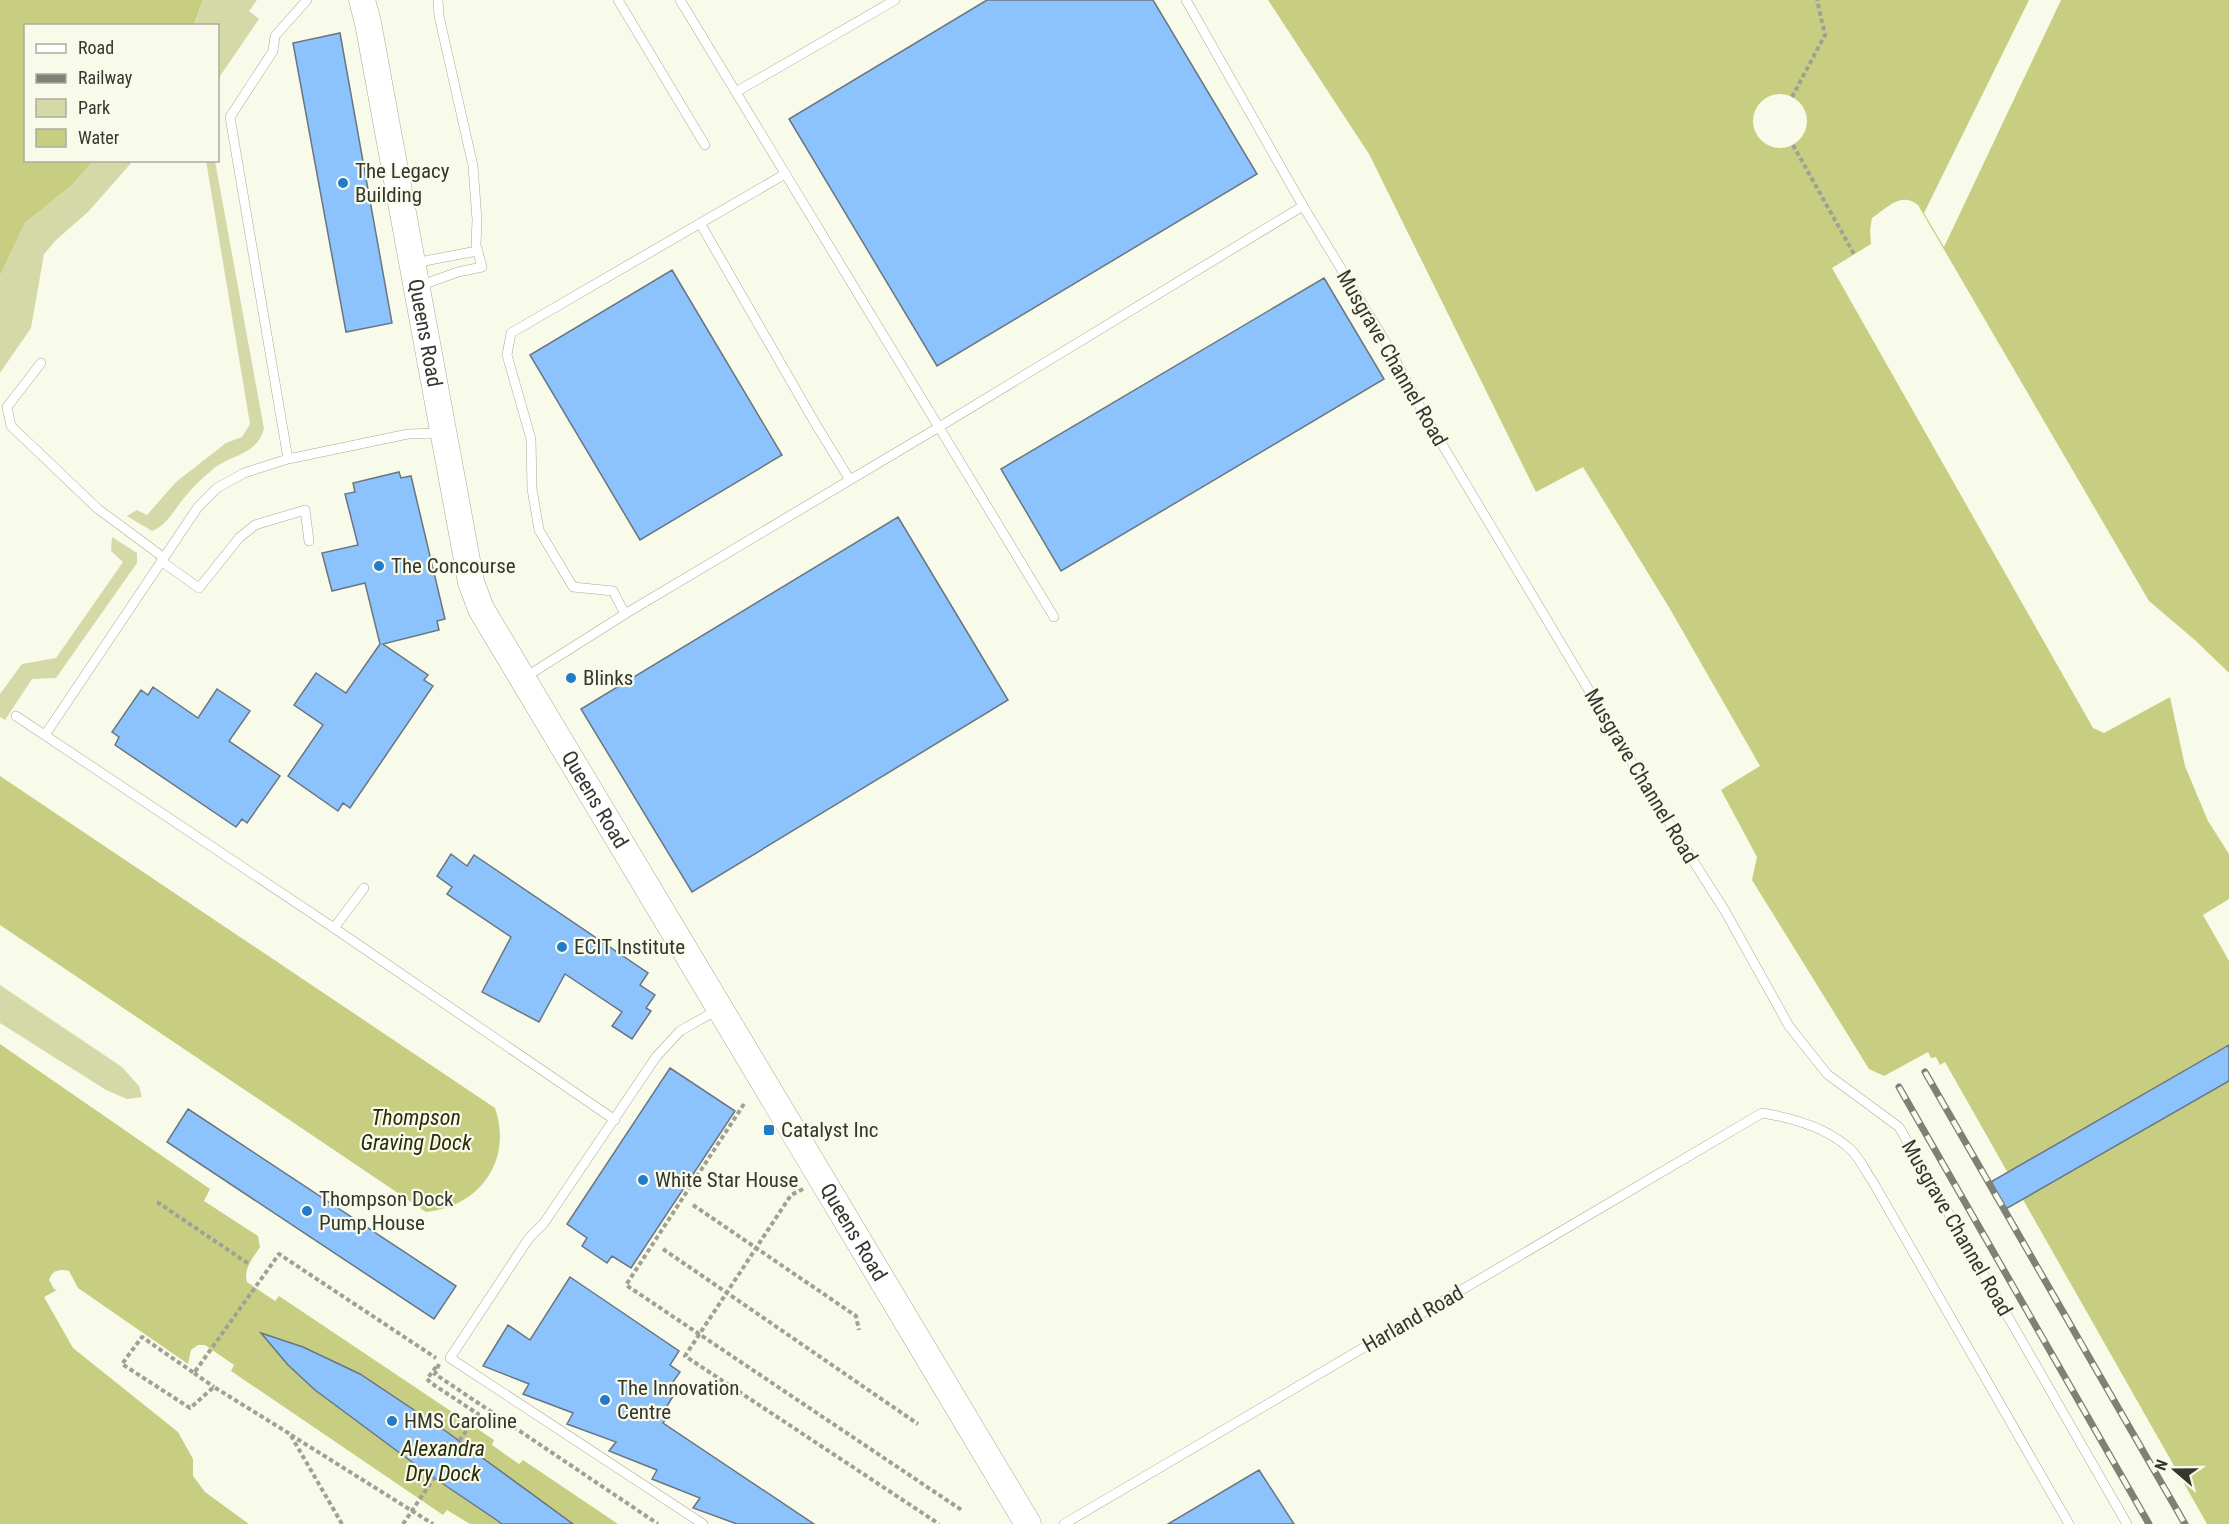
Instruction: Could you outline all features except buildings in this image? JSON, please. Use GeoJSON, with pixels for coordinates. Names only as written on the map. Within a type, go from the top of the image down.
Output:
{"type":"FeatureCollection","features":[{"type":"Feature","properties":{"kind":"street","name":"Queens Road"},"geometry":{"type":"LineString","coordinates":[[362,0],[369,23],[471,582],[481,609],[1028,1524]]}},
{"type":"Feature","properties":{"kind":"lane"},"geometry":{"type":"LineString","coordinates":[[288,459],[230,117],[273,51],[274,36],[308,0]]}},
{"type":"Feature","properties":{"kind":"lane"},"geometry":{"type":"LineString","coordinates":[[415,275],[458,272],[482,267],[477,251],[473,166],[439,16],[438,0]]}},
{"type":"Feature","properties":{"kind":"lane"},"geometry":{"type":"LineString","coordinates":[[618,0],[705,145]]}},
{"type":"Feature","properties":{"kind":"lane"},"geometry":{"type":"LineString","coordinates":[[736,92],[895,0]]}},
{"type":"Feature","properties":{"kind":"lane","name":"Musgrave Channel Road"},"geometry":{"type":"LineString","coordinates":[[1186,0],[1303,206],[1385,341],[1424,414],[1652,796],[1725,911],[1789,1026],[1827,1074],[1899,1127],[2127,1524]]}},
{"type":"Feature","properties":{"kind":"lane"},"geometry":{"type":"LineString","coordinates":[[683,1],[785,174],[1054,617]]}},
{"type":"Feature","properties":{"kind":"lane"},"geometry":{"type":"LineString","coordinates":[[625,614],[613,591],[573,587],[538,530],[532,489],[531,439],[507,355],[511,333],[785,174]]}},
{"type":"Feature","properties":{"kind":"lane"},"geometry":{"type":"LineString","coordinates":[[524,678],[625,614],[939,428],[1303,206]]}},
{"type":"Feature","properties":{"kind":"lane"},"geometry":{"type":"LineString","coordinates":[[700,223],[850,480]]}},
{"type":"Feature","properties":{"kind":"lane"},"geometry":{"type":"LineString","coordinates":[[415,275],[477,251]]}},
{"type":"Feature","properties":{"kind":"lane"},"geometry":{"type":"LineString","coordinates":[[41,363],[7,407],[10,426],[98,509],[199,588],[239,538],[255,525],[305,510],[309,541]]}},
{"type":"Feature","properties":{"kind":"lane"},"geometry":{"type":"LineString","coordinates":[[45,735],[198,507],[218,488],[244,473],[288,459],[408,434],[444,432]]}},
{"type":"Feature","properties":{"kind":"lane"},"geometry":{"type":"LineString","coordinates":[[16,716],[334,928],[615,1120]]}},
{"type":"Feature","properties":{"kind":"lane"},"geometry":{"type":"LineString","coordinates":[[334,928],[364,888]]}},
{"type":"Feature","properties":{"kind":"lane"},"geometry":{"type":"LineString","coordinates":[[703,1524],[450,1358],[529,1239],[544,1223],[656,1057],[680,1031],[720,1009]]}},
{"type":"Feature","properties":{"kind":"lane","name":"Harland Road"},"geometry":{"type":"LineString","coordinates":[[1064,1524],[1762,1113],[1790,1118],[1825,1132],[1852,1151],[1873,1182],[2069,1524]]}},
{"type":"Feature","properties":{"kind":"path"},"geometry":{"type":"LineString","coordinates":[[1792,97],[1825,35],[1818,0]]}},
{"type":"Feature","properties":{"kind":"path"},"geometry":{"type":"LineString","coordinates":[[1794,145],[1854,254]]}},
{"type":"Feature","properties":{"kind":"path"},"geometry":{"type":"LineString","coordinates":[[744,1104],[626,1285],[963,1511]]}},
{"type":"Feature","properties":{"kind":"path"},"geometry":{"type":"LineString","coordinates":[[822,1178],[791,1195],[684,1356],[939,1524]]}},
{"type":"Feature","properties":{"kind":"path"},"geometry":{"type":"LineString","coordinates":[[157,1202],[249,1264]]}},
{"type":"Feature","properties":{"kind":"path"},"geometry":{"type":"LineString","coordinates":[[693,1205],[856,1316],[859,1330]]}},
{"type":"Feature","properties":{"kind":"path"},"geometry":{"type":"LineString","coordinates":[[663,1249],[918,1424]]}},
{"type":"Feature","properties":{"kind":"path"},"geometry":{"type":"LineString","coordinates":[[194,1373],[279,1254],[440,1361]]}},
{"type":"Feature","properties":{"kind":"path"},"geometry":{"type":"LineString","coordinates":[[214,1387],[190,1408],[122,1364],[142,1337],[214,1387],[433,1524]]}},
{"type":"Feature","properties":{"kind":"path"},"geometry":{"type":"LineString","coordinates":[[440,1361],[427,1379],[478,1414],[459,1441]]}},
{"type":"Feature","properties":{"kind":"path"},"geometry":{"type":"LineString","coordinates":[[440,1361],[435,1374],[658,1524]]}},
{"type":"Feature","properties":{"kind":"path"},"geometry":{"type":"LineString","coordinates":[[290,1434],[342,1524]]}},
{"type":"Feature","properties":{"kind":"path"},"geometry":{"type":"LineString","coordinates":[[403,1524],[434,1478]]}},
{"type":"Feature","properties":{"kind":"green space"},"geometry":{"type":"Polygon","coordinates":[[[203,0],[257,0],[249,11],[259,19],[219,78],[219,24],[195,24],[203,0]]]}},
{"type":"Feature","properties":{"kind":"green space"},"geometry":{"type":"Polygon","coordinates":[[[92,162],[132,162],[88,212],[56,240],[44,254],[31,328],[0,373],[0,276],[25,223],[72,185],[92,162]]]}},
{"type":"Feature","properties":{"kind":"green space"},"geometry":{"type":"Polygon","coordinates":[[[206,162],[215,162],[264,429],[255,445],[218,465],[207,474],[157,529],[152,531],[127,516],[137,510],[147,515],[176,482],[226,443],[242,437],[250,424],[206,162]]]}},
{"type":"Feature","properties":{"kind":"green space"},"geometry":{"type":"Polygon","coordinates":[[[112,537],[137,553],[137,563],[56,678],[32,679],[5,720],[0,717],[0,694],[22,664],[56,658],[123,562],[111,551],[112,537]]]}},
{"type":"Feature","properties":{"kind":"green space"},"geometry":{"type":"Polygon","coordinates":[[[0,985],[122,1067],[139,1086],[142,1097],[127,1099],[106,1090],[0,1023],[0,985]]]}},
{"type":"Feature","properties":{"kind":"water"},"geometry":{"type":"Polygon","coordinates":[[[0,0],[203,0],[194,24],[24,24],[24,162],[92,162],[72,185],[25,223],[0,276],[0,0]]]}},
{"type":"Feature","properties":{"kind":"water"},"geometry":{"type":"Polygon","coordinates":[[[1268,0],[2229,0],[2229,673],[2149,601],[1918,205],[1912,201],[1900,200],[1872,218],[1871,244],[1832,268],[2093,728],[2104,733],[2170,697],[2185,766],[2208,821],[2229,854],[2229,899],[2203,915],[2229,961],[2229,1524],[2207,1524],[1945,1062],[1940,1065],[1936,1057],[1931,1058],[1928,1052],[1884,1076],[1869,1069],[1752,880],[1757,857],[1721,790],[1760,766],[1670,609],[1583,467],[1536,492],[1369,154],[1268,0]]]}},
{"type":"Feature","properties":{"kind":"water","name":"Thompson Graving Dock"},"geometry":{"type":"Polygon","coordinates":[[[0,776],[495,1108],[499,1127],[499,1145],[488,1178],[462,1201],[426,1212],[0,925],[0,776]]]}},
{"type":"Feature","properties":{"kind":"water","name":"Alexandra Dry Dock"},"geometry":{"type":"Polygon","coordinates":[[[0,1044],[210,1189],[204,1201],[258,1236],[260,1247],[246,1273],[247,1282],[275,1301],[279,1296],[494,1440],[492,1445],[519,1464],[523,1460],[618,1524],[470,1524],[447,1510],[443,1515],[231,1371],[234,1365],[205,1345],[198,1345],[191,1350],[188,1364],[78,1288],[69,1271],[62,1270],[54,1272],[49,1280],[57,1290],[44,1297],[73,1348],[178,1432],[193,1459],[193,1476],[205,1492],[249,1524],[0,1524],[0,1044]]]}},
{"type":"Feature","properties":{"kind":"pier"},"geometry":{"type":"Polygon","coordinates":[[[2029,0],[2061,0],[1944,247],[1924,213],[2029,0]]]}},
{"type":"Feature","properties":{"kind":"pier"},"geometry":{"type":"Polygon","coordinates":[[[1780,94],[1790,96],[1799,102],[1805,111],[1807,121],[1805,131],[1799,140],[1790,146],[1780,148],[1770,146],[1761,140],[1755,131],[1753,121],[1755,111],[1761,102],[1770,96],[1780,94]]]}},
{"type":"Feature","properties":{"kind":"railway"},"geometry":{"type":"LineString","coordinates":[[1925,1072],[2185,1524]]}},
{"type":"Feature","properties":{"kind":"railway"},"geometry":{"type":"LineString","coordinates":[[1899,1087],[2149,1524]]}},
{"type":"Feature","properties":{"kind":"place","name":"The Legacy Building"},"geometry":{"type":"Point","coordinates":[343,183]}},
{"type":"Feature","properties":{"kind":"place","name":"The Concourse"},"geometry":{"type":"Point","coordinates":[379,566]}},
{"type":"Feature","properties":{"kind":"place","name":"Blinks"},"geometry":{"type":"Point","coordinates":[571,678]}},
{"type":"Feature","properties":{"kind":"place","name":"ECIT Institute"},"geometry":{"type":"Point","coordinates":[562,947]}},
{"type":"Feature","properties":{"kind":"place","name":"Catalyst Inc"},"geometry":{"type":"Point","coordinates":[769,1130]}},
{"type":"Feature","properties":{"kind":"place","name":"White Star House"},"geometry":{"type":"Point","coordinates":[643,1180]}},
{"type":"Feature","properties":{"kind":"place","name":"Thompson Dock Pump House"},"geometry":{"type":"Point","coordinates":[307,1211]}},
{"type":"Feature","properties":{"kind":"place","name":"The Innovation Centre"},"geometry":{"type":"Point","coordinates":[605,1400]}},
{"type":"Feature","properties":{"kind":"place","name":"HMS Caroline"},"geometry":{"type":"Point","coordinates":[392,1421]}}]}
